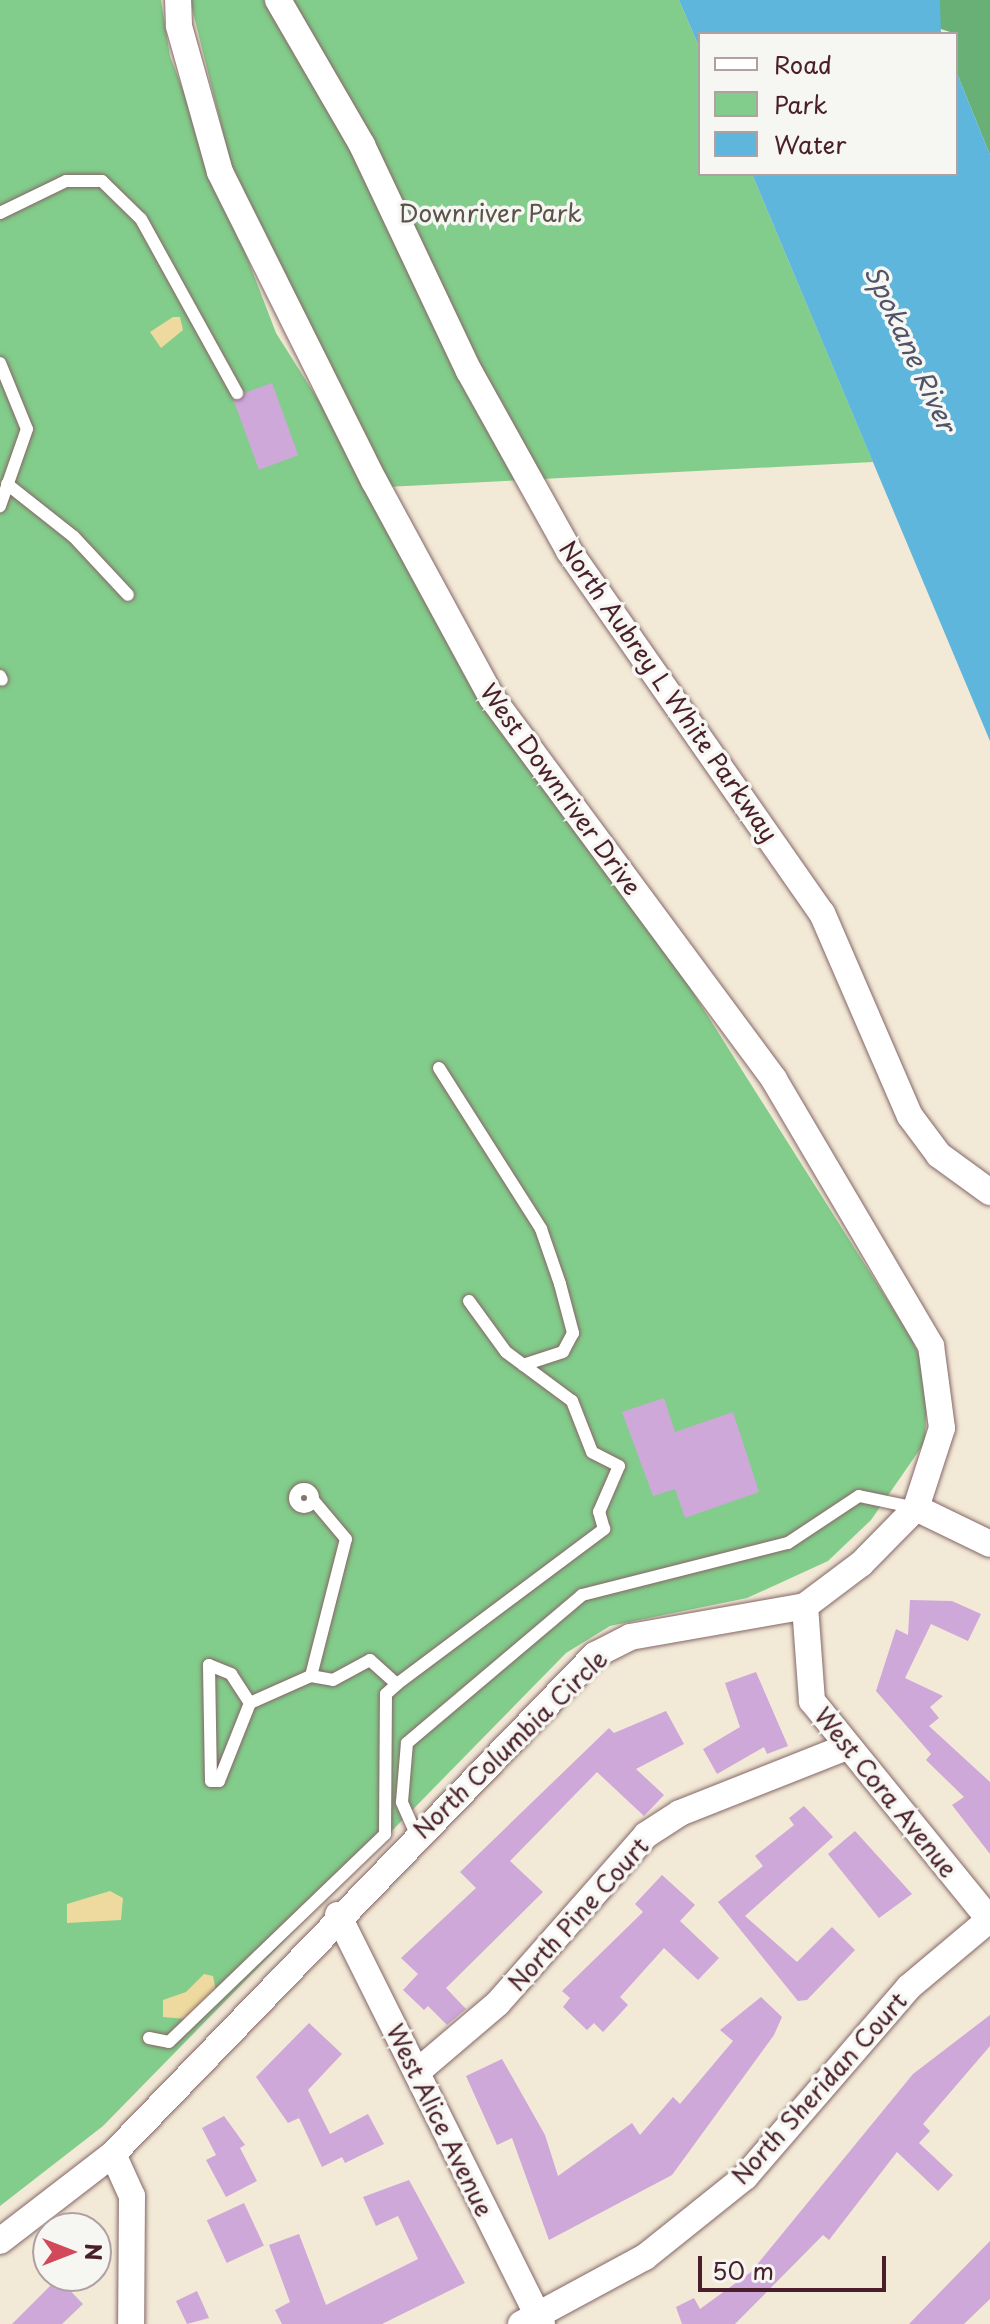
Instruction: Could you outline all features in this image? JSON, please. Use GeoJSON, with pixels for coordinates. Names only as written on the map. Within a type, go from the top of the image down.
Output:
{"type":"FeatureCollection","features":[{"type":"Feature","properties":{"kind":"street"},"geometry":{"type":"LineString","coordinates":[[178,13],[197,0]]}},
{"type":"Feature","properties":{"kind":"street","name":"North Aubrey L White Parkway"},"geometry":{"type":"LineString","coordinates":[[278,0],[362,145],[469,371],[569,551],[822,913],[910,1116],[939,1155],[990,1192]]}},
{"type":"Feature","properties":{"kind":"street","name":"West Downriver Drive"},"geometry":{"type":"LineString","coordinates":[[178,13],[220,172],[492,698],[774,1079],[931,1346],[942,1428],[916,1508]]}},
{"type":"Feature","properties":{"kind":"street"},"geometry":{"type":"LineString","coordinates":[[916,1508],[990,1544]]}},
{"type":"Feature","properties":{"kind":"street","name":"North Columbia Circle"},"geometry":{"type":"LineString","coordinates":[[0,2241],[113,2154],[416,1834],[595,1655],[630,1637],[805,1606],[861,1564],[916,1508]]}},
{"type":"Feature","properties":{"kind":"street","name":"West Cora Avenue"},"geometry":{"type":"LineString","coordinates":[[805,1606],[812,1701],[844,1748],[990,1919]]}},
{"type":"Feature","properties":{"kind":"street","name":"North Pine Court"},"geometry":{"type":"LineString","coordinates":[[417,2072],[498,2003],[646,1835],[680,1813],[844,1748]]}},
{"type":"Feature","properties":{"kind":"street","name":"West Alice Avenue"},"geometry":{"type":"LineString","coordinates":[[338,1915],[417,2072],[534,2321]]}},
{"type":"Feature","properties":{"kind":"street","name":"North Sheridan Court"},"geometry":{"type":"LineString","coordinates":[[534,2321],[645,2257],[745,2177],[909,1987],[990,1919]]}},
{"type":"Feature","properties":{"kind":"street"},"geometry":{"type":"LineString","coordinates":[[113,2154],[132,2196],[131,2324]]}},
{"type":"Feature","properties":{"kind":"lane"},"geometry":{"type":"LineString","coordinates":[[0,213],[66,181],[102,181],[141,219],[237,393]]}},
{"type":"Feature","properties":{"kind":"lane"},"geometry":{"type":"LineString","coordinates":[[0,363],[27,429],[0,506]]}},
{"type":"Feature","properties":{"kind":"lane"},"geometry":{"type":"LineString","coordinates":[[7,484],[74,537],[128,595]]}},
{"type":"Feature","properties":{"kind":"lane"},"geometry":{"type":"LineString","coordinates":[[439,1068],[541,1229],[560,1284],[573,1333],[563,1352],[523,1365]]}},
{"type":"Feature","properties":{"kind":"lane"},"geometry":{"type":"LineString","coordinates":[[149,2038],[169,2042],[385,1834],[386,1694],[604,1529],[599,1512],[619,1466],[592,1452],[572,1401],[523,1365],[469,1301]]}},
{"type":"Feature","properties":{"kind":"lane"},"geometry":{"type":"LineString","coordinates":[[416,1834],[402,1802],[407,1743],[582,1595],[788,1543],[859,1496],[916,1508]]}},
{"type":"Feature","properties":{"kind":"lane"},"geometry":{"type":"LineString","coordinates":[[311,1676],[346,1539],[314,1501]]}},
{"type":"Feature","properties":{"kind":"lane"},"geometry":{"type":"LineString","coordinates":[[250,1703],[231,1674],[209,1665],[211,1781],[219,1781],[250,1703],[311,1676],[333,1680],[370,1660],[397,1684]]}},
{"type":"Feature","properties":{"kind":"green space"},"geometry":{"type":"Polygon","coordinates":[[[0,0],[161,0],[170,56],[276,333],[912,1339],[928,1378],[925,1442],[871,1520],[828,1561],[747,1598],[610,1626],[566,1653],[103,2126],[0,2206],[0,0]]]}},
{"type":"Feature","properties":{"kind":"green space","name":"Downriver Park"},"geometry":{"type":"Polygon","coordinates":[[[190,0],[679,0],[698,44],[698,176],[753,176],[873,462],[386,487],[232,169],[190,0]]]}},
{"type":"Feature","properties":{"kind":"green space"},"geometry":{"type":"Polygon","coordinates":[[[940,0],[990,0],[990,155],[958,76],[958,32],[938,28],[940,0]]]}},
{"type":"Feature","properties":{"kind":"sand"},"geometry":{"type":"Polygon","coordinates":[[[173,317],[180,317],[183,330],[161,348],[150,332],[173,317]]]}},
{"type":"Feature","properties":{"kind":"sand"},"geometry":{"type":"Polygon","coordinates":[[[110,1891],[123,1898],[121,1920],[67,1923],[67,1904],[110,1891]]]}},
{"type":"Feature","properties":{"kind":"sand"},"geometry":{"type":"Polygon","coordinates":[[[204,1974],[213,1976],[216,1991],[187,2019],[163,2017],[163,2000],[186,1992],[204,1974]]]}},
{"type":"Feature","properties":{"kind":"water"},"geometry":{"type":"Polygon","coordinates":[[[679,0],[940,0],[941,32],[698,32],[698,44],[679,0]]]}},
{"type":"Feature","properties":{"kind":"water","name":"Spokane River"},"geometry":{"type":"Polygon","coordinates":[[[958,76],[990,155],[990,741],[753,176],[958,176],[958,76]]]}},
{"type":"Feature","properties":{"kind":"building"},"geometry":{"type":"Polygon","coordinates":[[[272,383],[298,455],[259,470],[233,397],[272,383]]]}},
{"type":"Feature","properties":{"kind":"building"},"geometry":{"type":"Polygon","coordinates":[[[664,1398],[675,1432],[733,1412],[759,1492],[685,1518],[675,1489],[653,1496],[622,1412],[664,1398]]]}},
{"type":"Feature","properties":{"kind":"building"},"geometry":{"type":"Polygon","coordinates":[[[910,1600],[952,1601],[981,1614],[968,1641],[931,1624],[905,1678],[943,1696],[930,1707],[939,1718],[929,1726],[990,1782],[990,1854],[952,1805],[964,1797],[926,1760],[931,1754],[876,1691],[896,1629],[908,1635],[910,1600]]]}},
{"type":"Feature","properties":{"kind":"building"},"geometry":{"type":"Polygon","coordinates":[[[756,1672],[788,1746],[767,1754],[764,1747],[717,1774],[703,1749],[740,1727],[725,1683],[756,1672]]]}},
{"type":"Feature","properties":{"kind":"building"},"geometry":{"type":"Polygon","coordinates":[[[666,1711],[684,1744],[636,1769],[664,1795],[644,1816],[597,1772],[510,1861],[543,1892],[446,1988],[466,2009],[447,2025],[428,2006],[424,2010],[403,1990],[418,1974],[401,1958],[476,1888],[460,1872],[609,1728],[614,1733],[666,1711]]]}},
{"type":"Feature","properties":{"kind":"building"},"geometry":{"type":"Polygon","coordinates":[[[804,1806],[833,1837],[745,1916],[797,1962],[832,1927],[855,1950],[807,2000],[798,2001],[718,1902],[763,1866],[755,1856],[794,1825],[789,1818],[804,1806]]]}},
{"type":"Feature","properties":{"kind":"building"},"geometry":{"type":"Polygon","coordinates":[[[855,1831],[912,1894],[879,1918],[828,1854],[855,1831]]]}},
{"type":"Feature","properties":{"kind":"building"},"geometry":{"type":"Polygon","coordinates":[[[662,1875],[695,1905],[680,1921],[719,1958],[698,1980],[664,1948],[620,1997],[628,2005],[603,2032],[594,2023],[587,2030],[563,2007],[570,1998],[562,1991],[643,1912],[635,1904],[662,1875]]]}},
{"type":"Feature","properties":{"kind":"building"},"geometry":{"type":"Polygon","coordinates":[[[761,1997],[782,2017],[774,2035],[672,2175],[549,2240],[512,2138],[497,2145],[466,2076],[502,2059],[545,2135],[558,2176],[632,2123],[640,2135],[673,2097],[680,2104],[733,2041],[720,2030],[761,1997]]]}},
{"type":"Feature","properties":{"kind":"building"},"geometry":{"type":"Polygon","coordinates":[[[990,2015],[990,2046],[923,2124],[930,2131],[919,2143],[953,2175],[938,2191],[897,2152],[829,2240],[823,2235],[735,2324],[682,2324],[676,2307],[694,2298],[700,2309],[751,2272],[913,2074],[990,2015]]]}},
{"type":"Feature","properties":{"kind":"building"},"geometry":{"type":"Polygon","coordinates":[[[309,2023],[342,2054],[308,2090],[330,2134],[368,2114],[384,2144],[345,2163],[342,2157],[322,2167],[299,2118],[288,2123],[256,2077],[309,2023]]]}},
{"type":"Feature","properties":{"kind":"building"},"geometry":{"type":"Polygon","coordinates":[[[224,2116],[245,2145],[240,2148],[257,2181],[226,2197],[206,2160],[216,2155],[202,2128],[224,2116]]]}},
{"type":"Feature","properties":{"kind":"building"},"geometry":{"type":"Polygon","coordinates":[[[409,2180],[465,2283],[382,2324],[282,2324],[275,2310],[290,2302],[269,2245],[299,2234],[326,2305],[418,2259],[398,2216],[376,2226],[363,2197],[409,2180]]]}},
{"type":"Feature","properties":{"kind":"building"},"geometry":{"type":"Polygon","coordinates":[[[244,2203],[264,2246],[227,2263],[207,2220],[244,2203]]]}},
{"type":"Feature","properties":{"kind":"building"},"geometry":{"type":"Polygon","coordinates":[[[990,2241],[990,2299],[964,2324],[909,2324],[990,2241]]]}},
{"type":"Feature","properties":{"kind":"building"},"geometry":{"type":"Polygon","coordinates":[[[197,2291],[209,2318],[187,2324],[176,2301],[197,2291]]]}},
{"type":"Feature","properties":{"kind":"building"},"geometry":{"type":"Polygon","coordinates":[[[44,2292],[71,2292],[83,2304],[62,2324],[12,2324],[44,2292]]]}}]}
